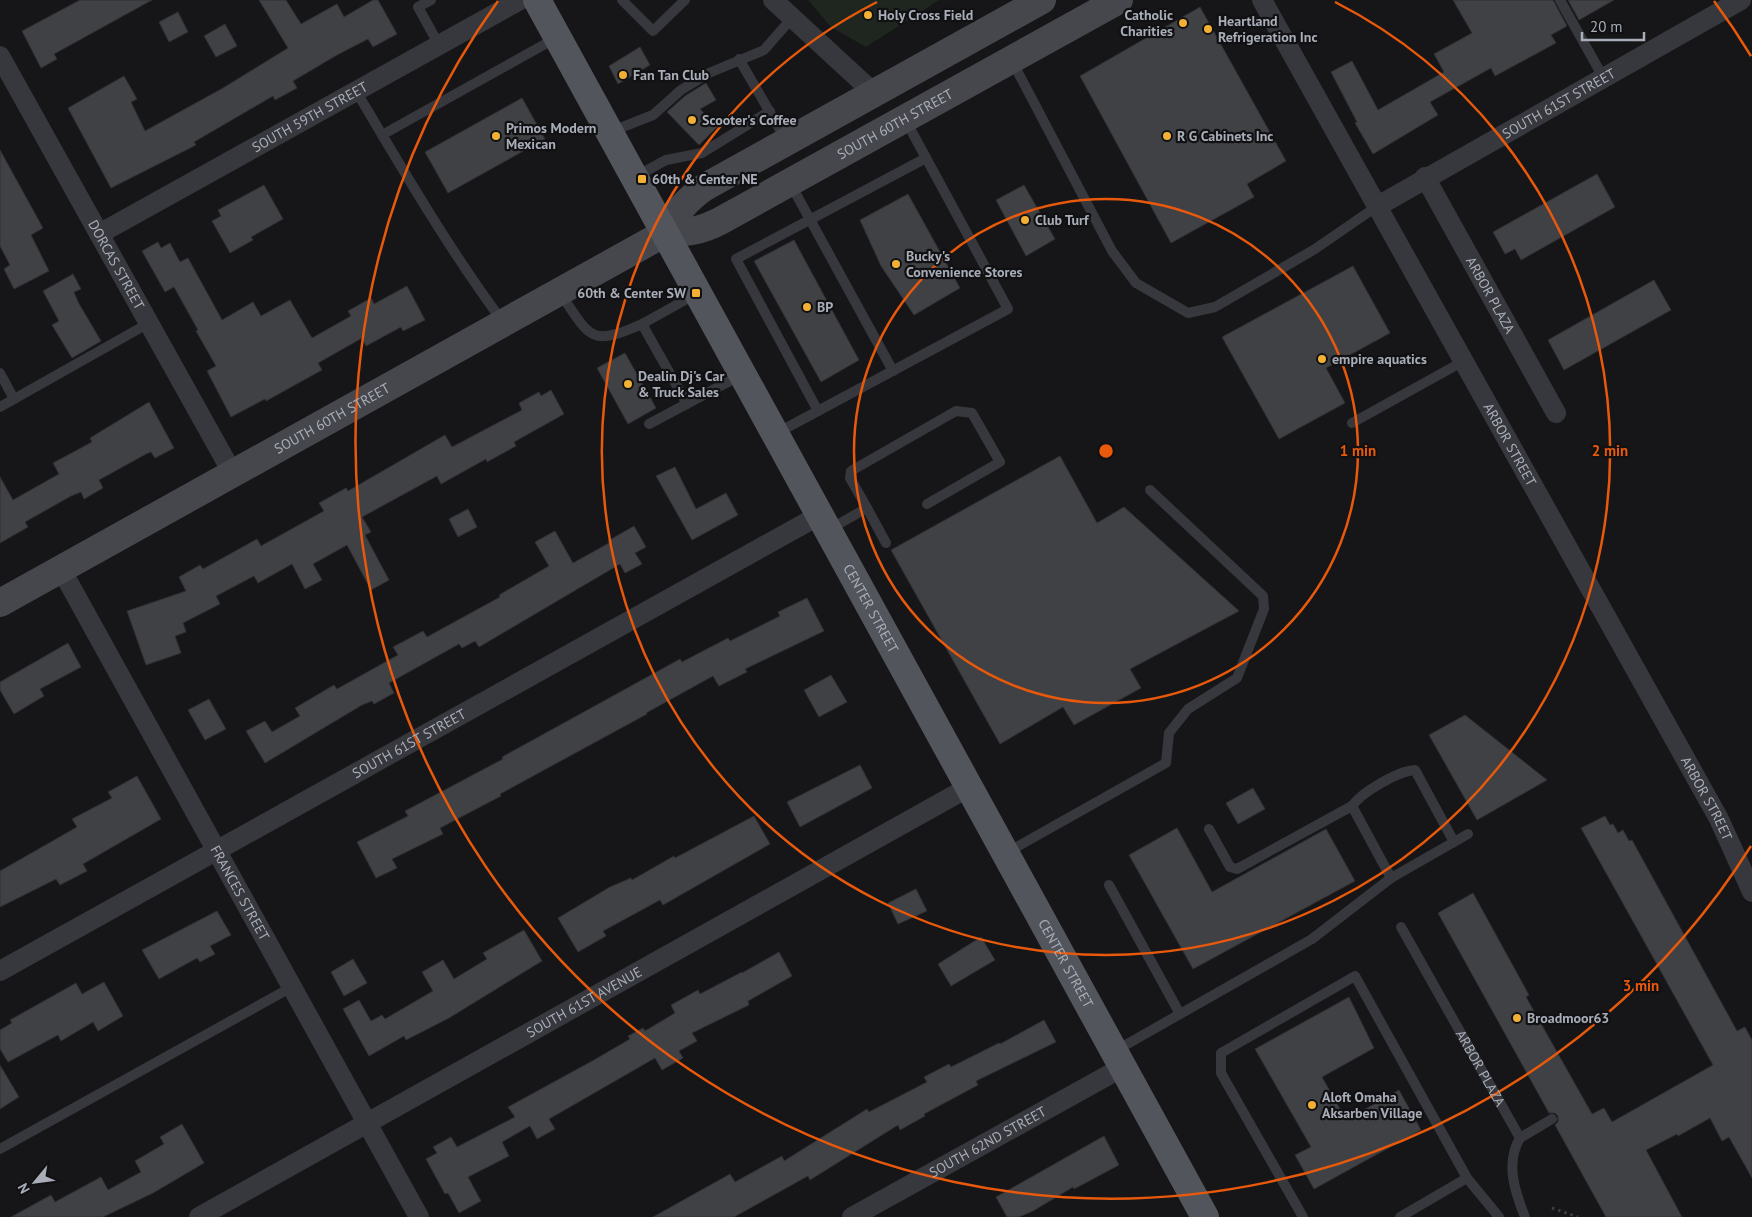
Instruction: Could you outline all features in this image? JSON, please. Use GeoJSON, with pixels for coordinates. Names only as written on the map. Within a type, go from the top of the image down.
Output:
{"type":"FeatureCollection","features":[{"type":"Feature","properties":{"kind":"main road","name":"CENTER STREET"},"geometry":{"type":"LineString","coordinates":[[536,0],[1205,1217]]}},
{"type":"Feature","properties":{"kind":"main road"},"geometry":{"type":"LineString","coordinates":[[665,233],[677,210],[688,199],[1042,0]]}},
{"type":"Feature","properties":{"kind":"main road","name":"SOUTH 60TH STREET"},"geometry":{"type":"LineString","coordinates":[[0,603],[665,233],[687,233],[704,229],[1012,60],[1091,10],[1119,0]]}},
{"type":"Feature","properties":{"kind":"street","name":"SOUTH 59TH STREET"},"geometry":{"type":"LineString","coordinates":[[99,234],[520,0]]}},
{"type":"Feature","properties":{"kind":"street"},"geometry":{"type":"LineString","coordinates":[[773,0],[875,94]]}},
{"type":"Feature","properties":{"kind":"street","name":"ARBOR STREET"},"geometry":{"type":"LineString","coordinates":[[1262,0],[1462,362],[1719,819],[1752,892]]}},
{"type":"Feature","properties":{"kind":"street","name":"SOUTH 61ST STREET"},"geometry":{"type":"LineString","coordinates":[[1376,207],[1425,177],[1742,0]]}},
{"type":"Feature","properties":{"kind":"street","name":"DORCAS STREET"},"geometry":{"type":"LineString","coordinates":[[0,56],[233,474]]}},
{"type":"Feature","properties":{"kind":"street","name":"ARBOR PLAZA"},"geometry":{"type":"LineString","coordinates":[[1425,177],[1556,413]]}},
{"type":"Feature","properties":{"kind":"street","name":"SOUTH 61ST STREET"},"geometry":{"type":"LineString","coordinates":[[0,971],[217,850],[822,523]]}},
{"type":"Feature","properties":{"kind":"street","name":"FRANCES STREET"},"geometry":{"type":"LineString","coordinates":[[60,569],[217,850],[418,1217]]}},
{"type":"Feature","properties":{"kind":"street","name":"SOUTH 61ST AVENUE"},"geometry":{"type":"LineString","coordinates":[[199,1217],[969,787]]}},
{"type":"Feature","properties":{"kind":"street","name":"SOUTH 62ND STREET"},"geometry":{"type":"LineString","coordinates":[[852,1217],[1118,1059]]}},
{"type":"Feature","properties":{"kind":"lane"},"geometry":{"type":"LineString","coordinates":[[431,0],[418,7],[439,45]]}},
{"type":"Feature","properties":{"kind":"lane"},"geometry":{"type":"LineString","coordinates":[[622,0],[653,31],[685,0]]}},
{"type":"Feature","properties":{"kind":"lane"},"geometry":{"type":"LineString","coordinates":[[1560,0],[1603,77]]}},
{"type":"Feature","properties":{"kind":"lane"},"geometry":{"type":"LineString","coordinates":[[609,132],[653,115],[681,90],[739,59],[764,50],[792,18]]}},
{"type":"Feature","properties":{"kind":"lane"},"geometry":{"type":"LineString","coordinates":[[382,135],[557,37]]}},
{"type":"Feature","properties":{"kind":"lane"},"geometry":{"type":"LineString","coordinates":[[739,59],[787,142]]}},
{"type":"Feature","properties":{"kind":"lane"},"geometry":{"type":"LineString","coordinates":[[1012,60],[1112,251],[1136,283],[1188,313],[1215,307],[1315,249],[1376,207]]}},
{"type":"Feature","properties":{"kind":"lane"},"geometry":{"type":"LineString","coordinates":[[356,91],[424,207],[473,282],[503,322]]}},
{"type":"Feature","properties":{"kind":"lane"},"geometry":{"type":"LineString","coordinates":[[634,177],[666,160],[702,153],[770,111]]}},
{"type":"Feature","properties":{"kind":"lane"},"geometry":{"type":"LineString","coordinates":[[774,434],[1008,308],[905,120]]}},
{"type":"Feature","properties":{"kind":"lane"},"geometry":{"type":"LineString","coordinates":[[818,411],[736,259],[926,158]]}},
{"type":"Feature","properties":{"kind":"lane"},"geometry":{"type":"LineString","coordinates":[[790,183],[892,371]]}},
{"type":"Feature","properties":{"kind":"lane"},"geometry":{"type":"LineString","coordinates":[[560,292],[586,331],[600,337],[615,336],[698,294]]}},
{"type":"Feature","properties":{"kind":"lane"},"geometry":{"type":"LineString","coordinates":[[0,407],[149,323]]}},
{"type":"Feature","properties":{"kind":"lane"},"geometry":{"type":"LineString","coordinates":[[642,324],[687,404]]}},
{"type":"Feature","properties":{"kind":"lane"},"geometry":{"type":"LineString","coordinates":[[1352,423],[1462,362]]}},
{"type":"Feature","properties":{"kind":"lane"},"geometry":{"type":"LineString","coordinates":[[0,373],[14,398]]}},
{"type":"Feature","properties":{"kind":"lane"},"geometry":{"type":"LineString","coordinates":[[648,424],[742,375]]}},
{"type":"Feature","properties":{"kind":"lane"},"geometry":{"type":"LineString","coordinates":[[886,543],[850,478],[851,471],[956,411],[972,413],[1000,462],[927,504]]}},
{"type":"Feature","properties":{"kind":"lane"},"geometry":{"type":"LineString","coordinates":[[1005,854],[1166,764],[1169,733],[1188,709],[1237,678],[1264,609],[1264,596],[1150,490]]}},
{"type":"Feature","properties":{"kind":"lane"},"geometry":{"type":"LineString","coordinates":[[822,523],[867,508]]}},
{"type":"Feature","properties":{"kind":"lane"},"geometry":{"type":"LineString","coordinates":[[1209,829],[1230,867],[1237,869],[1352,806],[1357,798],[1405,771],[1415,770],[1454,842]]}},
{"type":"Feature","properties":{"kind":"lane"},"geometry":{"type":"LineString","coordinates":[[1352,806],[1391,878]]}},
{"type":"Feature","properties":{"kind":"lane"},"geometry":{"type":"LineString","coordinates":[[1118,1059],[1180,1014],[1312,938],[1391,878],[1468,834]]}},
{"type":"Feature","properties":{"kind":"lane"},"geometry":{"type":"LineString","coordinates":[[1109,885],[1180,1014]]}},
{"type":"Feature","properties":{"kind":"lane","name":"ARBOR PLAZA"},"geometry":{"type":"LineString","coordinates":[[1400,927],[1520,1138]]}},
{"type":"Feature","properties":{"kind":"lane"},"geometry":{"type":"LineString","coordinates":[[1303,1217],[1221,1073],[1221,1053],[1355,976],[1467,1178],[1500,1217]]}},
{"type":"Feature","properties":{"kind":"lane"},"geometry":{"type":"LineString","coordinates":[[0,1149],[292,987]]}},
{"type":"Feature","properties":{"kind":"lane"},"geometry":{"type":"LineString","coordinates":[[1525,1217],[1514,1183],[1513,1157],[1520,1138],[1552,1119]]}},
{"type":"Feature","properties":{"kind":"lane"},"geometry":{"type":"LineString","coordinates":[[1400,1217],[1467,1178]]}},
{"type":"Feature","properties":{"kind":"path"},"geometry":{"type":"LineString","coordinates":[[1552,1208],[1578,1217]]}},
{"type":"Feature","properties":{"kind":"shaded area","name":"Holy Cross Field"},"geometry":{"type":"Polygon","coordinates":[[[808,0],[939,0],[866,47],[831,27],[808,0]]]}},
{"type":"Feature","properties":{"kind":"building"},"geometry":{"type":"Polygon","coordinates":[[[80,0],[152,0],[54,54],[57,59],[41,68],[22,31],[80,0]]]}},
{"type":"Feature","properties":{"kind":"building"},"geometry":{"type":"Polygon","coordinates":[[[259,0],[286,0],[301,24],[337,4],[344,17],[373,0],[378,0],[397,34],[373,47],[368,39],[337,55],[293,81],[297,88],[275,100],[273,96],[194,142],[196,145],[111,188],[68,108],[124,76],[137,99],[131,102],[145,131],[223,88],[288,48],[259,0]]]}},
{"type":"Feature","properties":{"kind":"building"},"geometry":{"type":"Polygon","coordinates":[[[1453,0],[1553,0],[1567,26],[1551,35],[1556,43],[1495,76],[1491,68],[1430,102],[1438,115],[1373,154],[1355,123],[1357,122],[1331,72],[1352,61],[1378,110],[1444,72],[1434,54],[1472,33],[1453,0]]]}},
{"type":"Feature","properties":{"kind":"building"},"geometry":{"type":"Polygon","coordinates":[[[1568,0],[1614,0],[1579,20],[1568,0]]]}},
{"type":"Feature","properties":{"kind":"building","name":"R G Cabinets Inc"},"geometry":{"type":"Polygon","coordinates":[[[1200,7],[1286,161],[1247,184],[1254,197],[1171,243],[1080,76],[1200,7]]]}},
{"type":"Feature","properties":{"kind":"building"},"geometry":{"type":"Polygon","coordinates":[[[178,12],[188,32],[169,42],[159,22],[178,12]]]}},
{"type":"Feature","properties":{"kind":"building"},"geometry":{"type":"Polygon","coordinates":[[[225,24],[237,46],[216,57],[204,36],[225,24]]]}},
{"type":"Feature","properties":{"kind":"building","name":"Fan Tan Club"},"geometry":{"type":"Polygon","coordinates":[[[640,47],[650,65],[618,84],[609,66],[640,47]]]}},
{"type":"Feature","properties":{"kind":"building","name":"Scooter's Coffee"},"geometry":{"type":"Polygon","coordinates":[[[706,83],[716,100],[700,109],[717,127],[699,145],[667,112],[685,96],[706,83]]]}},
{"type":"Feature","properties":{"kind":"building"},"geometry":{"type":"Polygon","coordinates":[[[522,98],[545,139],[448,193],[425,152],[522,98]]]}},
{"type":"Feature","properties":{"kind":"building"},"geometry":{"type":"Polygon","coordinates":[[[0,150],[43,228],[31,235],[49,271],[14,289],[4,269],[10,265],[0,246],[0,150]]]}},
{"type":"Feature","properties":{"kind":"building"},"geometry":{"type":"Polygon","coordinates":[[[1597,174],[1615,207],[1521,260],[1515,249],[1505,254],[1493,232],[1597,174]]]}},
{"type":"Feature","properties":{"kind":"building"},"geometry":{"type":"Polygon","coordinates":[[[264,185],[283,219],[251,237],[253,240],[230,253],[212,221],[221,216],[218,210],[264,185]]]}},
{"type":"Feature","properties":{"kind":"building","name":"Club Turf"},"geometry":{"type":"Polygon","coordinates":[[[1024,185],[1055,239],[1026,256],[996,200],[1024,185]]]}},
{"type":"Feature","properties":{"kind":"building"},"geometry":{"type":"Polygon","coordinates":[[[908,194],[960,288],[914,315],[881,266],[860,220],[908,194]]]}},
{"type":"Feature","properties":{"kind":"building"},"geometry":{"type":"Polygon","coordinates":[[[794,240],[859,360],[821,382],[754,261],[794,240]]]}},
{"type":"Feature","properties":{"kind":"building"},"geometry":{"type":"Polygon","coordinates":[[[158,242],[161,248],[170,243],[180,262],[188,258],[222,320],[253,302],[261,316],[290,300],[312,338],[351,316],[348,311],[371,298],[374,304],[407,286],[425,320],[403,331],[401,327],[366,346],[362,338],[318,363],[322,370],[266,401],[265,399],[231,417],[207,371],[216,366],[196,331],[198,330],[174,287],[165,292],[142,251],[158,242]]]}},
{"type":"Feature","properties":{"kind":"building"},"geometry":{"type":"Polygon","coordinates":[[[1353,266],[1390,333],[1326,368],[1345,403],[1279,439],[1222,337],[1353,266]]]}},
{"type":"Feature","properties":{"kind":"building"},"geometry":{"type":"Polygon","coordinates":[[[73,274],[81,289],[74,292],[78,302],[101,341],[72,358],[52,325],[59,321],[43,291],[73,274]]]}},
{"type":"Feature","properties":{"kind":"building"},"geometry":{"type":"Polygon","coordinates":[[[1654,280],[1671,310],[1564,370],[1548,340],[1654,280]]]}},
{"type":"Feature","properties":{"kind":"building"},"geometry":{"type":"Polygon","coordinates":[[[625,353],[656,408],[628,424],[597,368],[625,353]]]}},
{"type":"Feature","properties":{"kind":"building"},"geometry":{"type":"Polygon","coordinates":[[[551,390],[564,414],[514,442],[516,446],[487,462],[486,459],[441,484],[437,476],[362,517],[371,532],[365,535],[389,580],[371,590],[347,545],[313,564],[322,580],[305,589],[292,564],[258,583],[254,576],[216,596],[220,604],[183,623],[186,632],[175,636],[181,653],[146,665],[127,611],[186,591],[179,577],[200,565],[203,569],[257,539],[261,546],[324,511],[319,503],[346,488],[348,491],[445,435],[452,447],[522,410],[519,403],[539,392],[541,396],[551,390]]]}},
{"type":"Feature","properties":{"kind":"building"},"geometry":{"type":"Polygon","coordinates":[[[149,402],[174,448],[155,458],[151,452],[146,454],[99,480],[103,488],[84,499],[81,492],[71,496],[25,522],[28,527],[0,543],[0,477],[13,500],[59,474],[53,463],[92,442],[90,438],[149,402]]]}},
{"type":"Feature","properties":{"kind":"building"},"geometry":{"type":"Polygon","coordinates":[[[1060,456],[1097,523],[1124,507],[1239,611],[1130,669],[1141,688],[1074,725],[1063,707],[1000,744],[891,550],[1060,456]]]}},
{"type":"Feature","properties":{"kind":"building"},"geometry":{"type":"Polygon","coordinates":[[[675,467],[696,509],[726,493],[738,515],[692,540],[656,476],[675,467]]]}},
{"type":"Feature","properties":{"kind":"building"},"geometry":{"type":"Polygon","coordinates":[[[468,509],[477,527],[458,537],[449,519],[468,509]]]}},
{"type":"Feature","properties":{"kind":"building"},"geometry":{"type":"Polygon","coordinates":[[[634,526],[646,547],[635,553],[642,564],[625,573],[620,564],[479,647],[475,641],[462,648],[459,644],[389,683],[394,693],[374,704],[372,701],[362,705],[265,763],[246,731],[265,721],[272,732],[300,716],[295,708],[334,685],[337,689],[398,655],[393,647],[423,631],[427,637],[500,597],[499,595],[549,566],[535,542],[555,531],[573,563],[609,543],[608,541],[634,526]]]}},
{"type":"Feature","properties":{"kind":"building"},"geometry":{"type":"Polygon","coordinates":[[[807,598],[824,631],[745,669],[747,672],[719,686],[713,676],[500,794],[501,796],[440,828],[443,834],[392,859],[397,868],[376,878],[357,842],[408,816],[405,811],[503,759],[502,757],[680,659],[682,662],[728,638],[730,641],[780,616],[778,612],[807,598]]]}},
{"type":"Feature","properties":{"kind":"building"},"geometry":{"type":"Polygon","coordinates":[[[68,643],[81,667],[40,689],[44,696],[14,714],[0,690],[0,682],[68,643]]]}},
{"type":"Feature","properties":{"kind":"building"},"geometry":{"type":"Polygon","coordinates":[[[831,675],[847,702],[819,717],[804,690],[831,675]]]}},
{"type":"Feature","properties":{"kind":"building"},"geometry":{"type":"Polygon","coordinates":[[[209,699],[226,729],[205,740],[188,710],[209,699]]]}},
{"type":"Feature","properties":{"kind":"building"},"geometry":{"type":"Polygon","coordinates":[[[1465,715],[1547,780],[1477,820],[1429,735],[1465,715]]]}},
{"type":"Feature","properties":{"kind":"building"},"geometry":{"type":"Polygon","coordinates":[[[860,765],[872,788],[800,827],[787,802],[860,765]]]}},
{"type":"Feature","properties":{"kind":"building"},"geometry":{"type":"Polygon","coordinates":[[[137,776],[161,819],[83,864],[87,871],[60,885],[56,879],[0,907],[0,871],[77,827],[72,819],[112,798],[108,792],[137,776]]]}},
{"type":"Feature","properties":{"kind":"building"},"geometry":{"type":"Polygon","coordinates":[[[1253,788],[1265,809],[1238,824],[1226,803],[1253,788]]]}},
{"type":"Feature","properties":{"kind":"building"},"geometry":{"type":"Polygon","coordinates":[[[754,816],[770,844],[663,905],[660,900],[603,931],[606,936],[578,952],[558,918],[610,887],[631,878],[632,880],[674,856],[675,858],[754,816]]]}},
{"type":"Feature","properties":{"kind":"building","name":"Broadmoor63"},"geometry":{"type":"Polygon","coordinates":[[[1605,816],[1618,833],[1623,830],[1629,841],[1632,840],[1737,1031],[1745,1027],[1752,1040],[1752,1178],[1729,1137],[1722,1141],[1710,1118],[1678,1136],[1677,1134],[1646,1150],[1682,1217],[1606,1217],[1555,1125],[1558,1122],[1558,1116],[1555,1113],[1549,1113],[1438,913],[1473,893],[1529,995],[1526,997],[1592,1114],[1604,1108],[1612,1122],[1713,1065],[1581,828],[1605,816]]]}},
{"type":"Feature","properties":{"kind":"building"},"geometry":{"type":"Polygon","coordinates":[[[1177,828],[1212,892],[1326,829],[1355,881],[1193,969],[1129,855],[1177,828]]]}},
{"type":"Feature","properties":{"kind":"building"},"geometry":{"type":"Polygon","coordinates":[[[916,889],[927,911],[898,924],[888,903],[916,889]]]}},
{"type":"Feature","properties":{"kind":"building"},"geometry":{"type":"Polygon","coordinates":[[[217,911],[231,935],[210,946],[215,954],[200,962],[197,958],[159,979],[142,950],[217,911]]]}},
{"type":"Feature","properties":{"kind":"building"},"geometry":{"type":"Polygon","coordinates":[[[524,930],[542,961],[449,1018],[406,1040],[404,1036],[369,1056],[343,1009],[359,1000],[371,1021],[382,1015],[385,1019],[433,991],[422,972],[443,960],[454,979],[487,959],[483,953],[524,930]]]}},
{"type":"Feature","properties":{"kind":"building"},"geometry":{"type":"Polygon","coordinates":[[[981,937],[995,960],[951,986],[938,964],[981,937]]]}},
{"type":"Feature","properties":{"kind":"building"},"geometry":{"type":"Polygon","coordinates":[[[779,952],[792,976],[748,1001],[749,1005],[692,1033],[697,1041],[679,1051],[683,1058],[662,1070],[655,1058],[549,1119],[555,1129],[537,1139],[530,1126],[502,1142],[509,1156],[468,1177],[481,1201],[459,1213],[448,1193],[445,1194],[426,1159],[437,1153],[433,1147],[451,1137],[457,1147],[515,1117],[508,1107],[630,1039],[628,1036],[643,1028],[645,1031],[675,1013],[671,1005],[698,990],[700,994],[779,952]]]}},
{"type":"Feature","properties":{"kind":"building"},"geometry":{"type":"Polygon","coordinates":[[[353,959],[367,983],[344,996],[331,972],[353,959]]]}},
{"type":"Feature","properties":{"kind":"building"},"geometry":{"type":"Polygon","coordinates":[[[104,982],[123,1016],[98,1031],[93,1022],[61,1041],[58,1035],[8,1062],[0,1049],[0,1030],[12,1023],[10,1020],[76,983],[82,994],[104,982]]]}},
{"type":"Feature","properties":{"kind":"building","name":"Aloft Omaha Aksarben Village"},"geometry":{"type":"Polygon","coordinates":[[[1349,997],[1374,1048],[1322,1077],[1346,1120],[1399,1090],[1421,1130],[1314,1189],[1295,1155],[1311,1147],[1255,1049],[1349,997]]]}},
{"type":"Feature","properties":{"kind":"building"},"geometry":{"type":"Polygon","coordinates":[[[1044,1020],[1056,1042],[976,1081],[978,1085],[924,1114],[925,1116],[900,1130],[898,1125],[810,1180],[808,1176],[734,1217],[653,1217],[730,1174],[735,1182],[782,1156],[784,1161],[867,1109],[869,1112],[927,1082],[924,1077],[949,1064],[951,1067],[1000,1044],[1044,1020]]]}},
{"type":"Feature","properties":{"kind":"building"},"geometry":{"type":"Polygon","coordinates":[[[0,1065],[19,1097],[0,1109],[0,1065]]]}},
{"type":"Feature","properties":{"kind":"building"},"geometry":{"type":"Polygon","coordinates":[[[182,1124],[204,1163],[153,1193],[103,1217],[11,1217],[51,1195],[55,1202],[101,1177],[108,1190],[141,1172],[135,1161],[164,1144],[160,1137],[182,1124]]]}},
{"type":"Feature","properties":{"kind":"building"},"geometry":{"type":"Polygon","coordinates":[[[1104,1136],[1119,1165],[1074,1189],[1073,1187],[1033,1211],[1019,1217],[1007,1217],[996,1197],[1104,1136]]]}},
{"type":"Feature","properties":{"kind":"place","name":"Holy Cross Field"},"geometry":{"type":"Point","coordinates":[868,15]}},
{"type":"Feature","properties":{"kind":"place","name":"Catholic Charities"},"geometry":{"type":"Point","coordinates":[1183,23]}},
{"type":"Feature","properties":{"kind":"place","name":"Heartland Refrigeration Inc"},"geometry":{"type":"Point","coordinates":[1208,29]}},
{"type":"Feature","properties":{"kind":"place","name":"Fan Tan Club"},"geometry":{"type":"Point","coordinates":[623,75]}},
{"type":"Feature","properties":{"kind":"place","name":"Scooter's Coffee"},"geometry":{"type":"Point","coordinates":[692,120]}},
{"type":"Feature","properties":{"kind":"place","name":"Primos Modern Mexican"},"geometry":{"type":"Point","coordinates":[496,136]}},
{"type":"Feature","properties":{"kind":"place","name":"R G Cabinets Inc"},"geometry":{"type":"Point","coordinates":[1167,136]}},
{"type":"Feature","properties":{"kind":"place","name":"60th & Center NE"},"geometry":{"type":"Point","coordinates":[642,179]}},
{"type":"Feature","properties":{"kind":"place","name":"Club Turf"},"geometry":{"type":"Point","coordinates":[1025,220]}},
{"type":"Feature","properties":{"kind":"place","name":"Bucky's Convenience Stores"},"geometry":{"type":"Point","coordinates":[896,264]}},
{"type":"Feature","properties":{"kind":"place","name":"60th & Center SW"},"geometry":{"type":"Point","coordinates":[696,293]}},
{"type":"Feature","properties":{"kind":"place","name":"BP"},"geometry":{"type":"Point","coordinates":[807,307]}},
{"type":"Feature","properties":{"kind":"place","name":"empire aquatics"},"geometry":{"type":"Point","coordinates":[1322,359]}},
{"type":"Feature","properties":{"kind":"place","name":"Dealin Dj's Car & Truck Sales"},"geometry":{"type":"Point","coordinates":[628,384]}},
{"type":"Feature","properties":{"kind":"place","name":"Broadmoor63"},"geometry":{"type":"Point","coordinates":[1517,1018]}},
{"type":"Feature","properties":{"kind":"place","name":"Aloft Omaha Aksarben Village"},"geometry":{"type":"Point","coordinates":[1312,1105]}}]}
